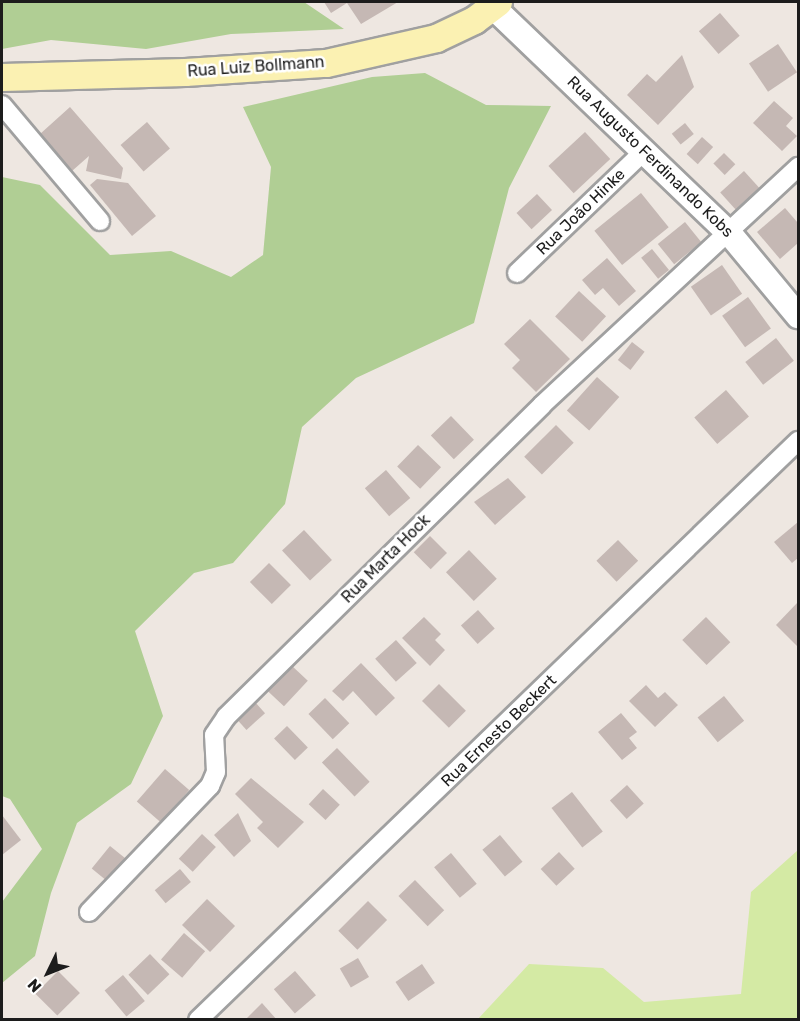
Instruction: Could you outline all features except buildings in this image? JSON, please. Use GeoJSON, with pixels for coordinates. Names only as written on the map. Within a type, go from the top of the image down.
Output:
{"type":"FeatureCollection","features":[{"type":"Feature","properties":{"kind":"main road","name":"Rua Luiz Bollmann"},"geometry":{"type":"LineString","coordinates":[[2,77],[185,72],[326,63],[436,38],[495,4]]}},
{"type":"Feature","properties":{"kind":"street","name":"Rua Augusto Ferdinando Kobs"},"geometry":{"type":"LineString","coordinates":[[495,4],[730,234],[798,315]]}},
{"type":"Feature","properties":{"kind":"street"},"geometry":{"type":"LineString","coordinates":[[2,105],[100,221]]}},
{"type":"Feature","properties":{"kind":"street","name":"Rua João Hinke"},"geometry":{"type":"LineString","coordinates":[[517,273],[644,151]]}},
{"type":"Feature","properties":{"kind":"street","name":"Rua Marta Hock"},"geometry":{"type":"LineString","coordinates":[[89,912],[210,786],[216,772],[214,735],[226,717],[542,405],[730,234],[798,167]]}},
{"type":"Feature","properties":{"kind":"street","name":"Rua Ernesto Beckert"},"geometry":{"type":"LineString","coordinates":[[198,1020],[798,441]]}},
{"type":"Feature","properties":{"kind":"green space"},"geometry":{"type":"Polygon","coordinates":[[[2,2],[304,2],[344,29],[231,34],[146,49],[51,40],[2,49],[2,2]]]}},
{"type":"Feature","properties":{"kind":"green space"},"geometry":{"type":"Polygon","coordinates":[[[425,73],[486,105],[551,106],[509,188],[474,323],[356,378],[302,427],[285,504],[233,563],[194,573],[135,631],[163,716],[131,784],[77,823],[51,893],[35,956],[2,983],[2,902],[42,849],[10,799],[2,796],[2,177],[40,185],[110,255],[171,251],[231,277],[263,255],[271,167],[243,107],[372,77],[425,73]]]}},
{"type":"Feature","properties":{"kind":"green space"},"geometry":{"type":"Polygon","coordinates":[[[798,850],[798,1019],[478,1019],[529,964],[603,968],[644,1002],[741,994],[751,892],[798,850]]]}}]}
